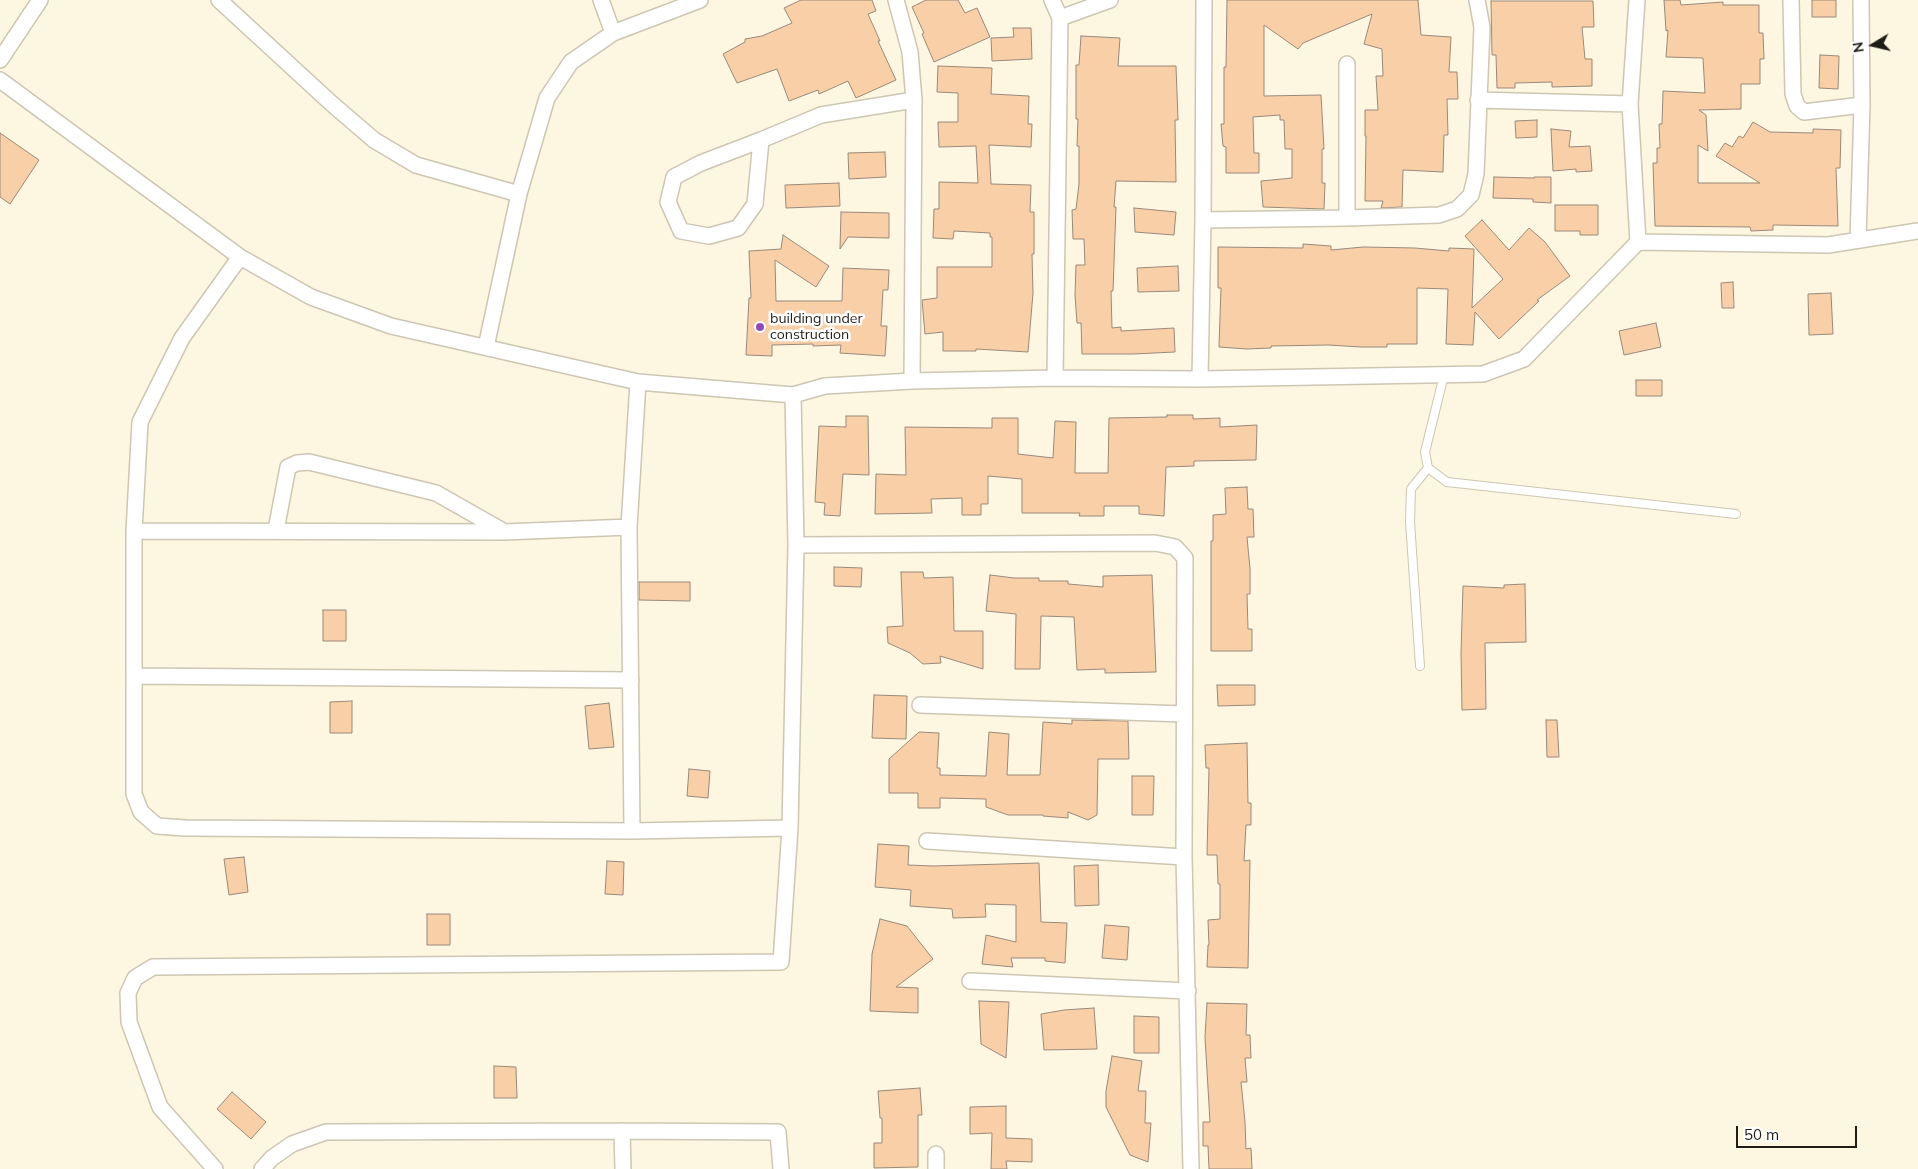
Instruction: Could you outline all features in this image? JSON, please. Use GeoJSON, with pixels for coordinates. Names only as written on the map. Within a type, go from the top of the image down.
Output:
{"type":"FeatureCollection","features":[{"type":"Feature","properties":{"kind":"street"},"geometry":{"type":"LineString","coordinates":[[0,60],[40,0]]}},
{"type":"Feature","properties":{"kind":"street"},"geometry":{"type":"LineString","coordinates":[[219,0],[331,104],[374,140],[416,165],[519,194]]}},
{"type":"Feature","properties":{"kind":"street"},"geometry":{"type":"LineString","coordinates":[[601,0],[613,33]]}},
{"type":"Feature","properties":{"kind":"street"},"geometry":{"type":"LineString","coordinates":[[486,347],[519,194],[547,98],[571,62],[613,33],[700,0]]}},
{"type":"Feature","properties":{"kind":"street"},"geometry":{"type":"LineString","coordinates":[[896,0],[910,52],[914,100],[912,381]]}},
{"type":"Feature","properties":{"kind":"street"},"geometry":{"type":"LineString","coordinates":[[1052,0],[1060,18],[1055,378]]}},
{"type":"Feature","properties":{"kind":"street"},"geometry":{"type":"LineString","coordinates":[[1060,18],[1110,0]]}},
{"type":"Feature","properties":{"kind":"street"},"geometry":{"type":"LineString","coordinates":[[1200,379],[1204,0]]}},
{"type":"Feature","properties":{"kind":"street"},"geometry":{"type":"LineString","coordinates":[[1203,220],[1439,215],[1457,209],[1471,195],[1476,174],[1482,27],[1477,0]]}},
{"type":"Feature","properties":{"kind":"street"},"geometry":{"type":"LineString","coordinates":[[1637,0],[1630,104],[1638,242]]}},
{"type":"Feature","properties":{"kind":"street"},"geometry":{"type":"LineString","coordinates":[[1791,0],[1793,94],[1797,106],[1804,112],[1862,105]]}},
{"type":"Feature","properties":{"kind":"street"},"geometry":{"type":"LineString","coordinates":[[1858,240],[1862,105],[1861,0]]}},
{"type":"Feature","properties":{"kind":"street"},"geometry":{"type":"LineString","coordinates":[[1347,64],[1347,218]]}},
{"type":"Feature","properties":{"kind":"street"},"geometry":{"type":"LineString","coordinates":[[0,80],[240,257],[311,296],[391,326],[638,382],[793,395],[825,386],[912,381],[1055,378],[1200,379],[1483,374],[1524,359],[1638,242],[1828,245],[1918,231]]}},
{"type":"Feature","properties":{"kind":"street"},"geometry":{"type":"LineString","coordinates":[[761,140],[755,204],[738,228],[710,236],[681,231],[668,202],[674,177],[701,163],[821,115],[914,100]]}},
{"type":"Feature","properties":{"kind":"street"},"geometry":{"type":"LineString","coordinates":[[1478,100],[1630,104]]}},
{"type":"Feature","properties":{"kind":"street"},"geometry":{"type":"LineString","coordinates":[[240,257],[182,338],[140,422],[134,531],[134,794],[141,812],[157,826],[195,828],[632,831],[790,828]]}},
{"type":"Feature","properties":{"kind":"street"},"geometry":{"type":"LineString","coordinates":[[632,831],[629,527],[638,382]]}},
{"type":"Feature","properties":{"kind":"street"},"geometry":{"type":"LineString","coordinates":[[215,1169],[160,1107],[129,1022],[128,993],[135,978],[153,967],[782,962],[790,828],[796,546],[793,395]]}},
{"type":"Feature","properties":{"kind":"street"},"geometry":{"type":"LineString","coordinates":[[276,530],[288,467],[297,462],[309,462],[436,493],[504,532]]}},
{"type":"Feature","properties":{"kind":"street"},"geometry":{"type":"LineString","coordinates":[[134,531],[504,532],[629,527]]}},
{"type":"Feature","properties":{"kind":"street"},"geometry":{"type":"LineString","coordinates":[[796,546],[1155,543],[1175,547],[1185,558],[1184,857],[1191,1169]]}},
{"type":"Feature","properties":{"kind":"street"},"geometry":{"type":"LineString","coordinates":[[134,676],[631,680]]}},
{"type":"Feature","properties":{"kind":"street"},"geometry":{"type":"LineString","coordinates":[[920,705],[1184,714]]}},
{"type":"Feature","properties":{"kind":"street"},"geometry":{"type":"LineString","coordinates":[[927,841],[1184,857]]}},
{"type":"Feature","properties":{"kind":"street"},"geometry":{"type":"LineString","coordinates":[[970,981],[1188,991]]}},
{"type":"Feature","properties":{"kind":"street"},"geometry":{"type":"LineString","coordinates":[[622,1131],[624,1169]]}},
{"type":"Feature","properties":{"kind":"street"},"geometry":{"type":"LineString","coordinates":[[262,1169],[272,1158],[292,1144],[326,1132],[622,1131],[778,1132],[781,1169]]}},
{"type":"Feature","properties":{"kind":"lane"},"geometry":{"type":"LineString","coordinates":[[1444,375],[1425,452],[1428,468],[1448,482],[1736,514]]}},
{"type":"Feature","properties":{"kind":"lane"},"geometry":{"type":"LineString","coordinates":[[1420,666],[1410,522],[1411,489],[1428,468]]}},
{"type":"Feature","properties":{"kind":"building"},"geometry":{"type":"Polygon","coordinates":[[[801,0],[872,0],[876,11],[868,14],[896,80],[856,98],[848,81],[819,94],[818,90],[789,101],[777,69],[737,83],[723,54],[745,42],[745,39],[762,36],[792,23],[784,8],[801,0]]]}},
{"type":"Feature","properties":{"kind":"building"},"geometry":{"type":"Polygon","coordinates":[[[926,0],[958,0],[965,13],[977,8],[990,37],[934,62],[912,7],[926,0]]]}},
{"type":"Feature","properties":{"kind":"building"},"geometry":{"type":"Polygon","coordinates":[[[1227,0],[1418,0],[1421,35],[1451,37],[1449,72],[1457,72],[1458,99],[1447,99],[1448,135],[1444,135],[1443,172],[1403,170],[1402,207],[1381,208],[1383,201],[1365,201],[1365,110],[1378,110],[1376,76],[1383,76],[1382,49],[1364,44],[1372,14],[1303,43],[1298,49],[1264,25],[1264,96],[1321,95],[1324,149],[1322,149],[1322,183],[1325,183],[1324,209],[1263,207],[1261,181],[1292,178],[1292,149],[1285,149],[1284,120],[1280,120],[1280,115],[1253,117],[1254,153],[1259,153],[1259,173],[1226,173],[1226,147],[1223,146],[1221,124],[1224,124],[1227,0]]]}},
{"type":"Feature","properties":{"kind":"building"},"geometry":{"type":"Polygon","coordinates":[[[1664,0],[1680,0],[1681,5],[1723,2],[1723,5],[1759,5],[1759,33],[1763,33],[1764,59],[1760,59],[1760,84],[1741,84],[1741,109],[1699,110],[1706,115],[1708,151],[1698,145],[1698,183],[1760,183],[1716,156],[1725,143],[1732,147],[1739,136],[1743,138],[1753,122],[1770,132],[1813,133],[1813,129],[1841,130],[1840,168],[1836,168],[1838,226],[1773,225],[1773,230],[1751,231],[1750,227],[1655,226],[1653,163],[1657,163],[1657,148],[1660,148],[1659,124],[1662,124],[1663,91],[1705,93],[1703,58],[1666,57],[1668,30],[1666,31],[1664,0]]]}},
{"type":"Feature","properties":{"kind":"building"},"geometry":{"type":"Polygon","coordinates":[[[1812,0],[1836,0],[1836,17],[1812,17],[1812,0]]]}},
{"type":"Feature","properties":{"kind":"building"},"geometry":{"type":"Polygon","coordinates":[[[1491,1],[1593,1],[1594,27],[1582,27],[1585,59],[1592,59],[1592,86],[1552,87],[1552,82],[1515,83],[1515,88],[1497,88],[1496,55],[1492,55],[1491,1]]]}},
{"type":"Feature","properties":{"kind":"building"},"geometry":{"type":"Polygon","coordinates":[[[1013,28],[1031,28],[1032,59],[992,61],[991,38],[1014,37],[1013,28]]]}},
{"type":"Feature","properties":{"kind":"building"},"geometry":{"type":"Polygon","coordinates":[[[1081,36],[1120,38],[1118,66],[1176,66],[1178,120],[1175,120],[1176,182],[1116,181],[1113,291],[1111,291],[1112,328],[1121,327],[1121,331],[1174,328],[1175,352],[1082,354],[1081,323],[1077,323],[1075,295],[1076,265],[1085,265],[1084,239],[1073,239],[1072,210],[1076,209],[1079,184],[1076,65],[1079,65],[1081,36]]]}},
{"type":"Feature","properties":{"kind":"building"},"geometry":{"type":"Polygon","coordinates":[[[1820,55],[1839,56],[1838,89],[1819,88],[1820,55]]]}},
{"type":"Feature","properties":{"kind":"building"},"geometry":{"type":"Polygon","coordinates":[[[938,66],[992,68],[991,94],[1029,96],[1028,124],[1032,124],[1031,147],[989,145],[991,184],[1031,185],[1030,212],[1034,212],[1034,254],[1032,254],[1033,293],[1028,352],[976,349],[976,351],[943,351],[943,332],[925,334],[922,300],[937,298],[937,267],[992,267],[992,237],[990,237],[990,233],[954,231],[953,239],[933,238],[934,209],[939,209],[939,182],[978,183],[976,146],[939,147],[938,122],[958,122],[958,93],[937,92],[938,66]]]}},
{"type":"Feature","properties":{"kind":"building"},"geometry":{"type":"Polygon","coordinates":[[[1537,120],[1537,137],[1516,138],[1515,121],[1537,120]]]}},
{"type":"Feature","properties":{"kind":"building"},"geometry":{"type":"Polygon","coordinates":[[[1551,129],[1571,131],[1569,147],[1590,146],[1592,171],[1576,172],[1576,169],[1553,171],[1551,129]]]}},
{"type":"Feature","properties":{"kind":"building"},"geometry":{"type":"Polygon","coordinates":[[[0,133],[39,160],[10,204],[0,197],[0,133]]]}},
{"type":"Feature","properties":{"kind":"building"},"geometry":{"type":"Polygon","coordinates":[[[885,152],[886,177],[849,179],[848,153],[885,152]]]}},
{"type":"Feature","properties":{"kind":"building"},"geometry":{"type":"Polygon","coordinates":[[[1494,177],[1551,177],[1551,203],[1533,202],[1533,199],[1493,198],[1494,177]]]}},
{"type":"Feature","properties":{"kind":"building"},"geometry":{"type":"Polygon","coordinates":[[[839,183],[840,206],[786,208],[785,185],[839,183]]]}},
{"type":"Feature","properties":{"kind":"building"},"geometry":{"type":"Polygon","coordinates":[[[1555,205],[1598,205],[1598,235],[1580,235],[1580,231],[1555,231],[1555,205]]]}},
{"type":"Feature","properties":{"kind":"building"},"geometry":{"type":"Polygon","coordinates":[[[1134,208],[1176,212],[1174,235],[1135,232],[1134,208]]]}},
{"type":"Feature","properties":{"kind":"building"},"geometry":{"type":"Polygon","coordinates":[[[841,212],[889,213],[889,238],[848,237],[840,249],[841,212]]]}},
{"type":"Feature","properties":{"kind":"building"},"geometry":{"type":"Polygon","coordinates":[[[1482,220],[1509,250],[1529,228],[1545,242],[1570,276],[1537,300],[1539,301],[1499,339],[1475,312],[1473,345],[1446,344],[1448,289],[1417,288],[1417,344],[1387,344],[1387,347],[1329,345],[1271,346],[1271,348],[1247,349],[1219,347],[1221,288],[1218,288],[1218,247],[1303,248],[1303,244],[1331,246],[1331,250],[1363,247],[1449,251],[1449,248],[1474,249],[1472,308],[1503,279],[1465,236],[1482,220]]]}},
{"type":"Feature","properties":{"kind":"building"},"geometry":{"type":"Polygon","coordinates":[[[783,235],[829,266],[816,287],[775,260],[776,301],[842,301],[843,268],[889,270],[888,290],[883,290],[881,326],[887,326],[885,356],[840,353],[841,345],[813,346],[813,344],[772,345],[772,356],[746,355],[749,298],[751,298],[749,251],[781,249],[783,235]]]}},
{"type":"Feature","properties":{"kind":"building"},"geometry":{"type":"Polygon","coordinates":[[[1178,266],[1179,291],[1138,292],[1137,268],[1178,266]]]}},
{"type":"Feature","properties":{"kind":"building"},"geometry":{"type":"Polygon","coordinates":[[[1733,282],[1734,308],[1722,308],[1721,283],[1733,282]]]}},
{"type":"Feature","properties":{"kind":"building"},"geometry":{"type":"Polygon","coordinates":[[[1831,293],[1833,334],[1809,335],[1808,294],[1831,293]]]}},
{"type":"Feature","properties":{"kind":"building"},"geometry":{"type":"Polygon","coordinates":[[[1656,323],[1661,347],[1624,355],[1619,331],[1656,323]]]}},
{"type":"Feature","properties":{"kind":"building"},"geometry":{"type":"Polygon","coordinates":[[[1636,380],[1662,380],[1662,396],[1636,396],[1636,380]]]}},
{"type":"Feature","properties":{"kind":"building"},"geometry":{"type":"Polygon","coordinates":[[[1167,415],[1193,415],[1193,419],[1220,418],[1220,427],[1257,425],[1256,460],[1194,461],[1194,466],[1166,467],[1164,516],[1139,514],[1139,506],[1104,506],[1104,516],[1079,516],[1080,513],[1022,513],[1022,479],[988,476],[988,504],[981,504],[981,515],[962,515],[962,498],[931,499],[932,513],[875,514],[876,474],[906,475],[905,427],[992,428],[992,418],[1018,418],[1018,454],[1053,458],[1055,421],[1076,422],[1075,473],[1108,473],[1109,418],[1167,417],[1167,415]]]}},
{"type":"Feature","properties":{"kind":"building"},"geometry":{"type":"Polygon","coordinates":[[[846,416],[868,416],[869,475],[843,474],[840,516],[824,515],[825,503],[815,502],[819,426],[846,427],[846,416]]]}},
{"type":"Feature","properties":{"kind":"building"},"geometry":{"type":"Polygon","coordinates":[[[1247,487],[1248,509],[1253,509],[1254,537],[1247,537],[1250,569],[1250,594],[1247,594],[1248,629],[1252,629],[1252,651],[1211,651],[1211,541],[1213,541],[1213,515],[1226,514],[1225,488],[1247,487]]]}},
{"type":"Feature","properties":{"kind":"building"},"geometry":{"type":"Polygon","coordinates":[[[834,567],[862,568],[861,587],[834,586],[834,567]]]}},
{"type":"Feature","properties":{"kind":"building"},"geometry":{"type":"Polygon","coordinates":[[[901,572],[923,572],[924,578],[953,577],[954,631],[983,631],[983,669],[940,656],[941,663],[923,664],[910,653],[888,643],[887,627],[903,626],[901,572]]]}},
{"type":"Feature","properties":{"kind":"building"},"geometry":{"type":"Polygon","coordinates":[[[990,575],[1014,578],[1039,578],[1039,581],[1068,581],[1068,584],[1103,587],[1103,576],[1152,575],[1156,672],[1105,673],[1105,669],[1077,670],[1074,617],[1041,616],[1040,669],[1015,669],[1016,614],[986,611],[990,575]]]}},
{"type":"Feature","properties":{"kind":"building"},"geometry":{"type":"Polygon","coordinates":[[[639,582],[690,582],[690,601],[639,600],[639,582]]]}},
{"type":"Feature","properties":{"kind":"building"},"geometry":{"type":"Polygon","coordinates":[[[1525,584],[1526,642],[1485,643],[1486,709],[1462,710],[1463,586],[1504,588],[1504,585],[1525,584]]]}},
{"type":"Feature","properties":{"kind":"building"},"geometry":{"type":"Polygon","coordinates":[[[323,610],[346,610],[346,641],[323,641],[323,610]]]}},
{"type":"Feature","properties":{"kind":"building"},"geometry":{"type":"Polygon","coordinates":[[[1217,685],[1255,685],[1255,705],[1218,706],[1217,685]]]}},
{"type":"Feature","properties":{"kind":"building"},"geometry":{"type":"Polygon","coordinates":[[[874,695],[907,696],[906,739],[872,738],[874,695]]]}},
{"type":"Feature","properties":{"kind":"building"},"geometry":{"type":"Polygon","coordinates":[[[352,701],[352,733],[330,733],[330,702],[352,701]]]}},
{"type":"Feature","properties":{"kind":"building"},"geometry":{"type":"Polygon","coordinates":[[[609,703],[614,747],[589,749],[585,706],[609,703]]]}},
{"type":"Feature","properties":{"kind":"building"},"geometry":{"type":"Polygon","coordinates":[[[1072,720],[1128,721],[1129,759],[1098,759],[1097,815],[1088,820],[1068,812],[1068,818],[1043,815],[1008,815],[986,807],[986,799],[940,798],[940,808],[918,808],[918,793],[889,793],[889,759],[919,732],[939,733],[937,768],[940,768],[940,775],[986,776],[989,732],[1009,734],[1007,775],[1040,775],[1043,722],[1072,724],[1072,720]]]}},
{"type":"Feature","properties":{"kind":"building"},"geometry":{"type":"Polygon","coordinates":[[[1546,720],[1557,720],[1559,757],[1547,757],[1546,720]]]}},
{"type":"Feature","properties":{"kind":"building"},"geometry":{"type":"Polygon","coordinates":[[[1247,743],[1248,803],[1251,803],[1251,825],[1246,825],[1244,861],[1250,860],[1248,968],[1207,967],[1209,945],[1208,920],[1220,919],[1220,884],[1218,884],[1217,855],[1207,855],[1209,768],[1206,768],[1205,745],[1247,743]]]}},
{"type":"Feature","properties":{"kind":"building"},"geometry":{"type":"Polygon","coordinates":[[[689,769],[710,771],[708,798],[687,796],[689,769]]]}},
{"type":"Feature","properties":{"kind":"building"},"geometry":{"type":"Polygon","coordinates":[[[1132,776],[1154,776],[1153,815],[1132,815],[1132,776]]]}},
{"type":"Feature","properties":{"kind":"building"},"geometry":{"type":"Polygon","coordinates":[[[878,844],[909,846],[908,865],[1039,863],[1041,922],[1067,923],[1065,963],[1045,961],[1045,958],[1011,958],[1013,967],[982,964],[986,935],[1016,942],[1016,905],[985,904],[986,917],[953,918],[952,909],[910,906],[911,890],[875,887],[878,844]]]}},
{"type":"Feature","properties":{"kind":"building"},"geometry":{"type":"Polygon","coordinates":[[[244,857],[248,892],[229,895],[224,859],[244,857]]]}},
{"type":"Feature","properties":{"kind":"building"},"geometry":{"type":"Polygon","coordinates":[[[607,861],[624,862],[623,895],[605,894],[607,861]]]}},
{"type":"Feature","properties":{"kind":"building"},"geometry":{"type":"Polygon","coordinates":[[[1098,865],[1099,905],[1075,906],[1074,866],[1098,865]]]}},
{"type":"Feature","properties":{"kind":"building"},"geometry":{"type":"Polygon","coordinates":[[[427,914],[450,914],[450,945],[427,945],[427,914]]]}},
{"type":"Feature","properties":{"kind":"building"},"geometry":{"type":"Polygon","coordinates":[[[880,919],[907,926],[933,959],[896,987],[918,988],[918,1013],[870,1011],[872,954],[880,919]]]}},
{"type":"Feature","properties":{"kind":"building"},"geometry":{"type":"Polygon","coordinates":[[[1105,925],[1129,927],[1127,960],[1102,958],[1105,925]]]}},
{"type":"Feature","properties":{"kind":"building"},"geometry":{"type":"Polygon","coordinates":[[[979,1001],[1009,1002],[1006,1058],[981,1044],[979,1001]]]}},
{"type":"Feature","properties":{"kind":"building"},"geometry":{"type":"Polygon","coordinates":[[[1207,1003],[1247,1004],[1246,1035],[1250,1035],[1251,1058],[1245,1058],[1247,1082],[1241,1082],[1246,1149],[1251,1148],[1252,1169],[1209,1169],[1208,1146],[1203,1146],[1203,1122],[1210,1122],[1205,1037],[1207,1003]]]}},
{"type":"Feature","properties":{"kind":"building"},"geometry":{"type":"Polygon","coordinates":[[[1094,1008],[1097,1049],[1044,1050],[1041,1014],[1094,1008]]]}},
{"type":"Feature","properties":{"kind":"building"},"geometry":{"type":"Polygon","coordinates":[[[1134,1016],[1159,1017],[1159,1053],[1134,1053],[1134,1016]]]}},
{"type":"Feature","properties":{"kind":"building"},"geometry":{"type":"Polygon","coordinates":[[[1112,1056],[1142,1061],[1138,1091],[1146,1091],[1145,1123],[1151,1123],[1148,1162],[1130,1155],[1106,1107],[1106,1091],[1112,1056]]]}},
{"type":"Feature","properties":{"kind":"building"},"geometry":{"type":"Polygon","coordinates":[[[494,1066],[516,1067],[517,1098],[494,1098],[494,1066]]]}},
{"type":"Feature","properties":{"kind":"building"},"geometry":{"type":"Polygon","coordinates":[[[920,1088],[922,1115],[918,1115],[918,1167],[874,1168],[874,1143],[882,1143],[882,1118],[880,1118],[878,1091],[920,1088]]]}},
{"type":"Feature","properties":{"kind":"building"},"geometry":{"type":"Polygon","coordinates":[[[232,1092],[266,1122],[251,1139],[217,1109],[232,1092]]]}},
{"type":"Feature","properties":{"kind":"building"},"geometry":{"type":"Polygon","coordinates":[[[1006,1106],[1006,1138],[1032,1139],[1032,1162],[1006,1161],[1007,1169],[991,1169],[992,1133],[970,1134],[970,1107],[1006,1106]]]}},
{"type":"Feature","properties":{"kind":"place","name":"building under construction"},"geometry":{"type":"Point","coordinates":[760,327]}}]}
